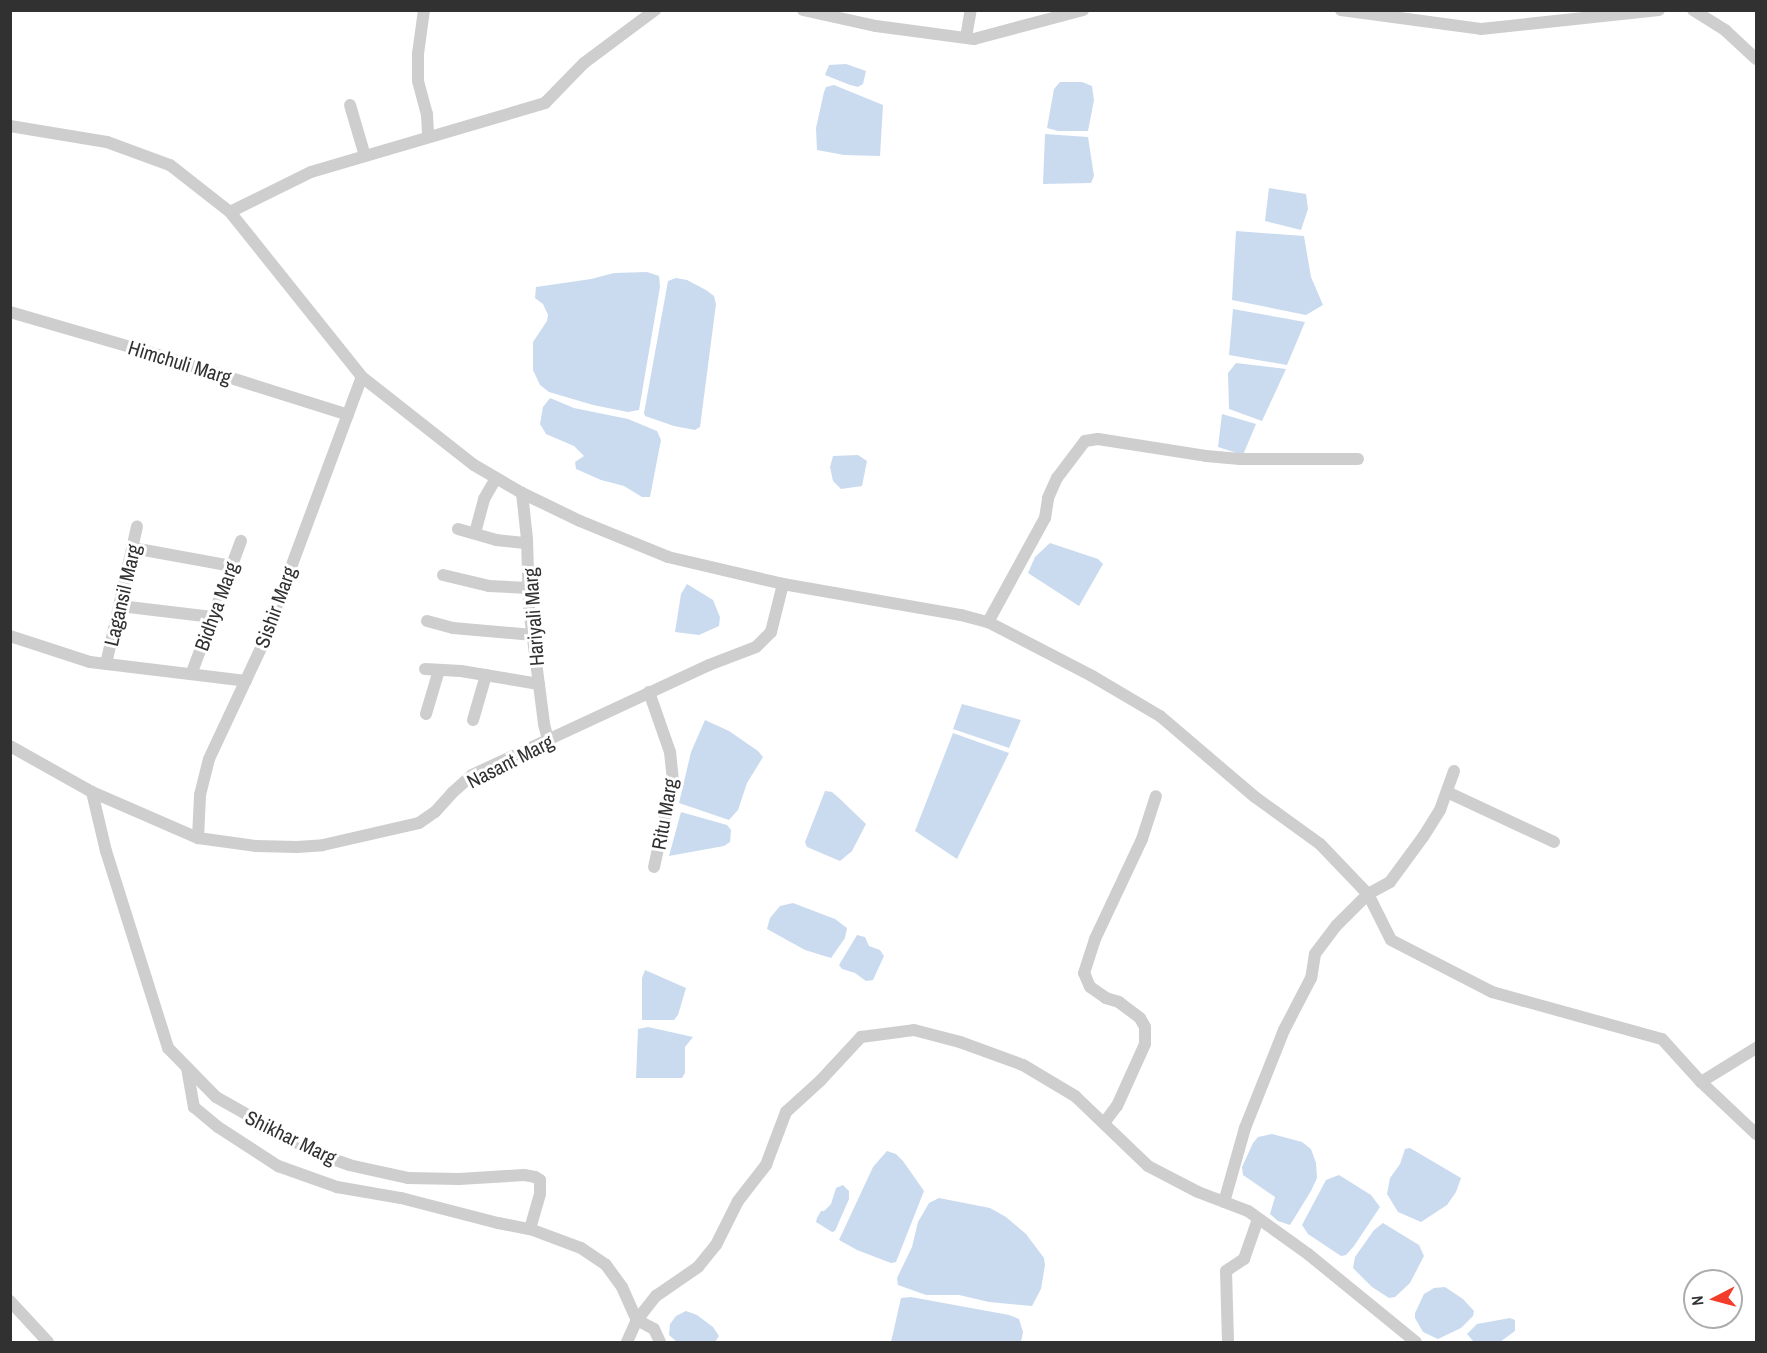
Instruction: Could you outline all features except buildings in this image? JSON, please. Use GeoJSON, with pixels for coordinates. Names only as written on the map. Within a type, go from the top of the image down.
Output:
{"type":"FeatureCollection","features":[{"type":"Feature","properties":{"kind":"street"},"geometry":{"type":"LineString","coordinates":[[424,10],[418,54],[418,81],[427,114],[428,136]]}},
{"type":"Feature","properties":{"kind":"street"},"geometry":{"type":"LineString","coordinates":[[230,212],[310,172],[545,103],[584,63],[655,10]]}},
{"type":"Feature","properties":{"kind":"street"},"geometry":{"type":"LineString","coordinates":[[802,10],[876,26],[974,39],[1083,10]]}},
{"type":"Feature","properties":{"kind":"street"},"geometry":{"type":"LineString","coordinates":[[966,37],[971,10]]}},
{"type":"Feature","properties":{"kind":"street"},"geometry":{"type":"LineString","coordinates":[[1341,10],[1481,29],[1659,10]]}},
{"type":"Feature","properties":{"kind":"street"},"geometry":{"type":"LineString","coordinates":[[1693,10],[1726,31],[1756,59]]}},
{"type":"Feature","properties":{"kind":"street"},"geometry":{"type":"LineString","coordinates":[[350,105],[365,156]]}},
{"type":"Feature","properties":{"kind":"street"},"geometry":{"type":"LineString","coordinates":[[10,126],[107,142],[170,165],[230,212],[362,377],[432,435],[474,465],[522,493],[652,552],[783,584],[961,615],[988,622],[1092,676],[1160,716],[1256,797],[1320,844],[1368,894],[1391,940],[1492,992],[1662,1039],[1701,1082],[1756,1134]]}},
{"type":"Feature","properties":{"kind":"street","name":"Himchuli Marg"},"geometry":{"type":"LineString","coordinates":[[10,312],[158,355],[348,416]]}},
{"type":"Feature","properties":{"kind":"street","name":"Sishir Marg"},"geometry":{"type":"LineString","coordinates":[[198,838],[200,795],[209,759],[261,648],[362,377]]}},
{"type":"Feature","properties":{"kind":"street"},"geometry":{"type":"LineString","coordinates":[[988,622],[1045,518],[1048,498],[1057,478],[1085,441],[1098,439],[1240,459],[1358,459]]}},
{"type":"Feature","properties":{"kind":"street"},"geometry":{"type":"LineString","coordinates":[[475,533],[484,499],[496,478]]}},
{"type":"Feature","properties":{"kind":"street","name":"Hariyali Marg"},"geometry":{"type":"LineString","coordinates":[[522,493],[528,543],[533,635],[548,740]]}},
{"type":"Feature","properties":{"kind":"street","name":"Lagansil Marg"},"geometry":{"type":"LineString","coordinates":[[106,664],[137,526]]}},
{"type":"Feature","properties":{"kind":"street"},"geometry":{"type":"LineString","coordinates":[[458,529],[496,540],[528,543]]}},
{"type":"Feature","properties":{"kind":"street","name":"Bidhya Marg"},"geometry":{"type":"LineString","coordinates":[[192,672],[241,541]]}},
{"type":"Feature","properties":{"kind":"street"},"geometry":{"type":"LineString","coordinates":[[133,548],[232,566]]}},
{"type":"Feature","properties":{"kind":"street"},"geometry":{"type":"LineString","coordinates":[[443,575],[489,586],[529,588]]}},
{"type":"Feature","properties":{"kind":"street","name":"Nasant Marg"},"geometry":{"type":"LineString","coordinates":[[10,746],[92,792],[198,838],[256,846],[297,848],[323,845],[419,823],[435,812],[452,792],[472,776],[649,692],[764,642],[771,632],[783,584]]}},
{"type":"Feature","properties":{"kind":"street"},"geometry":{"type":"LineString","coordinates":[[120,606],[212,617]]}},
{"type":"Feature","properties":{"kind":"street"},"geometry":{"type":"LineString","coordinates":[[427,621],[453,628],[533,635]]}},
{"type":"Feature","properties":{"kind":"street"},"geometry":{"type":"LineString","coordinates":[[10,636],[106,664],[192,672],[246,681]]}},
{"type":"Feature","properties":{"kind":"street"},"geometry":{"type":"LineString","coordinates":[[425,669],[486,675],[539,684]]}},
{"type":"Feature","properties":{"kind":"street"},"geometry":{"type":"LineString","coordinates":[[426,714],[439,670]]}},
{"type":"Feature","properties":{"kind":"street"},"geometry":{"type":"LineString","coordinates":[[473,720],[486,675]]}},
{"type":"Feature","properties":{"kind":"street","name":"Ritu Marg"},"geometry":{"type":"LineString","coordinates":[[649,692],[670,752],[673,780],[654,867]]}},
{"type":"Feature","properties":{"kind":"street"},"geometry":{"type":"LineString","coordinates":[[1224,1202],[1245,1128],[1284,1030],[1311,978],[1316,954],[1336,926],[1368,894],[1390,882],[1423,837],[1447,792],[1454,771]]}},
{"type":"Feature","properties":{"kind":"street","name":"Shikhar Marg"},"geometry":{"type":"LineString","coordinates":[[92,792],[109,861],[168,1048],[216,1097],[315,1153],[349,1165],[408,1178],[459,1179],[524,1175],[534,1177],[540,1180],[540,1194],[530,1228]]}},
{"type":"Feature","properties":{"kind":"street"},"geometry":{"type":"LineString","coordinates":[[1447,792],[1554,842]]}},
{"type":"Feature","properties":{"kind":"street"},"geometry":{"type":"LineString","coordinates":[[1104,1123],[1118,1106],[1145,1044],[1145,1028],[1140,1018],[1119,1002],[1106,998],[1090,987],[1084,973],[1095,939],[1142,839],[1156,796]]}},
{"type":"Feature","properties":{"kind":"street"},"geometry":{"type":"LineString","coordinates":[[627,1342],[637,1320],[656,1296],[698,1267],[716,1245],[738,1201],[766,1166],[786,1112],[861,1037],[914,1030],[960,1041],[1023,1065],[1075,1096],[1148,1166],[1248,1212],[1308,1254],[1416,1342]]}},
{"type":"Feature","properties":{"kind":"street"},"geometry":{"type":"LineString","coordinates":[[1701,1082],[1756,1048]]}},
{"type":"Feature","properties":{"kind":"street"},"geometry":{"type":"LineString","coordinates":[[187,1068],[194,1107],[218,1127],[278,1166],[309,1180],[337,1187],[401,1198],[498,1223],[530,1228],[581,1248],[606,1265],[622,1287],[637,1320],[654,1329],[660,1342]]}},
{"type":"Feature","properties":{"kind":"street"},"geometry":{"type":"LineString","coordinates":[[1228,1342],[1226,1271],[1244,1259],[1258,1219]]}},
{"type":"Feature","properties":{"kind":"street"},"geometry":{"type":"LineString","coordinates":[[10,1301],[48,1342]]}},
{"type":"Feature","properties":{"kind":"water"},"geometry":{"type":"Polygon","coordinates":[[[846,64],[866,71],[863,84],[858,87],[825,75],[829,65],[846,64]]]}},
{"type":"Feature","properties":{"kind":"water"},"geometry":{"type":"Polygon","coordinates":[[[1060,82],[1082,82],[1092,86],[1094,100],[1088,131],[1058,131],[1047,128],[1054,89],[1060,82]]]}},
{"type":"Feature","properties":{"kind":"water"},"geometry":{"type":"Polygon","coordinates":[[[834,85],[883,105],[880,156],[844,155],[817,150],[816,128],[824,92],[826,87],[834,85]]]}},
{"type":"Feature","properties":{"kind":"water"},"geometry":{"type":"Polygon","coordinates":[[[1045,134],[1088,137],[1094,176],[1091,183],[1043,184],[1045,134]]]}},
{"type":"Feature","properties":{"kind":"water"},"geometry":{"type":"Polygon","coordinates":[[[1269,188],[1306,194],[1308,209],[1301,230],[1265,221],[1269,188]]]}},
{"type":"Feature","properties":{"kind":"water"},"geometry":{"type":"Polygon","coordinates":[[[1236,231],[1304,236],[1311,277],[1323,305],[1306,315],[1232,300],[1236,231]]]}},
{"type":"Feature","properties":{"kind":"water"},"geometry":{"type":"Polygon","coordinates":[[[647,272],[659,276],[660,287],[639,410],[628,412],[593,405],[549,392],[540,385],[533,370],[533,342],[547,321],[548,315],[543,304],[535,298],[536,287],[591,279],[614,273],[647,272]]]}},
{"type":"Feature","properties":{"kind":"water"},"geometry":{"type":"Polygon","coordinates":[[[676,278],[687,280],[706,290],[714,296],[716,304],[700,427],[695,430],[674,426],[645,416],[644,413],[668,281],[676,278]]]}},
{"type":"Feature","properties":{"kind":"water"},"geometry":{"type":"Polygon","coordinates":[[[1233,309],[1305,322],[1287,365],[1229,355],[1233,309]]]}},
{"type":"Feature","properties":{"kind":"water"},"geometry":{"type":"Polygon","coordinates":[[[1236,363],[1286,369],[1262,421],[1229,409],[1228,373],[1236,363]]]}},
{"type":"Feature","properties":{"kind":"water"},"geometry":{"type":"Polygon","coordinates":[[[550,398],[574,408],[628,419],[657,431],[661,440],[650,497],[642,497],[624,486],[601,480],[576,469],[575,462],[584,456],[574,446],[546,434],[540,424],[543,407],[550,398]]]}},
{"type":"Feature","properties":{"kind":"water"},"geometry":{"type":"Polygon","coordinates":[[[1222,414],[1256,424],[1243,455],[1218,447],[1222,414]]]}},
{"type":"Feature","properties":{"kind":"water"},"geometry":{"type":"Polygon","coordinates":[[[858,455],[867,461],[862,486],[841,489],[833,481],[830,467],[833,456],[858,455]]]}},
{"type":"Feature","properties":{"kind":"water"},"geometry":{"type":"Polygon","coordinates":[[[1050,543],[1098,559],[1103,564],[1079,606],[1028,573],[1035,557],[1050,543]]]}},
{"type":"Feature","properties":{"kind":"water"},"geometry":{"type":"Polygon","coordinates":[[[687,584],[713,600],[720,617],[719,626],[699,635],[675,632],[681,594],[687,584]]]}},
{"type":"Feature","properties":{"kind":"water"},"geometry":{"type":"Polygon","coordinates":[[[962,704],[1021,720],[1009,748],[953,729],[962,704]]]}},
{"type":"Feature","properties":{"kind":"water"},"geometry":{"type":"Polygon","coordinates":[[[705,720],[729,731],[763,757],[747,783],[738,810],[729,820],[679,803],[691,752],[705,720]]]}},
{"type":"Feature","properties":{"kind":"water"},"geometry":{"type":"Polygon","coordinates":[[[953,733],[1009,753],[957,859],[915,831],[953,733]]]}},
{"type":"Feature","properties":{"kind":"water"},"geometry":{"type":"Polygon","coordinates":[[[825,791],[832,792],[866,824],[852,851],[840,861],[807,847],[805,842],[825,791]]]}},
{"type":"Feature","properties":{"kind":"water"},"geometry":{"type":"Polygon","coordinates":[[[681,812],[727,825],[731,830],[730,842],[724,846],[669,856],[681,812]]]}},
{"type":"Feature","properties":{"kind":"water"},"geometry":{"type":"Polygon","coordinates":[[[793,903],[835,919],[847,928],[845,938],[831,958],[805,950],[767,929],[770,918],[780,906],[793,903]]]}},
{"type":"Feature","properties":{"kind":"water"},"geometry":{"type":"Polygon","coordinates":[[[857,935],[865,937],[869,946],[880,950],[884,956],[873,980],[866,981],[855,973],[842,969],[839,965],[857,935]]]}},
{"type":"Feature","properties":{"kind":"water"},"geometry":{"type":"Polygon","coordinates":[[[645,970],[686,988],[678,1015],[674,1020],[642,1020],[642,978],[645,970]]]}},
{"type":"Feature","properties":{"kind":"water"},"geometry":{"type":"Polygon","coordinates":[[[648,1027],[693,1037],[685,1047],[685,1073],[682,1078],[636,1078],[638,1029],[648,1027]]]}},
{"type":"Feature","properties":{"kind":"water"},"geometry":{"type":"Polygon","coordinates":[[[1272,1134],[1302,1142],[1311,1149],[1316,1163],[1317,1178],[1290,1225],[1278,1221],[1270,1214],[1275,1197],[1243,1175],[1242,1167],[1253,1143],[1258,1137],[1272,1134]]]}},
{"type":"Feature","properties":{"kind":"water"},"geometry":{"type":"Polygon","coordinates":[[[1410,1148],[1461,1178],[1456,1192],[1447,1205],[1421,1222],[1398,1212],[1387,1194],[1390,1178],[1400,1164],[1405,1149],[1410,1148]]]}},
{"type":"Feature","properties":{"kind":"water"},"geometry":{"type":"Polygon","coordinates":[[[887,1151],[896,1154],[903,1161],[924,1191],[896,1262],[891,1263],[857,1250],[839,1240],[873,1167],[887,1151]]]}},
{"type":"Feature","properties":{"kind":"water"},"geometry":{"type":"Polygon","coordinates":[[[1339,1175],[1371,1195],[1380,1207],[1354,1246],[1346,1255],[1341,1256],[1308,1234],[1302,1225],[1326,1180],[1339,1175]]]}},
{"type":"Feature","properties":{"kind":"water"},"geometry":{"type":"Polygon","coordinates":[[[843,1185],[849,1191],[849,1199],[835,1231],[832,1232],[816,1222],[821,1211],[831,1204],[836,1188],[843,1185]]]}},
{"type":"Feature","properties":{"kind":"water"},"geometry":{"type":"Polygon","coordinates":[[[939,1198],[990,1208],[1006,1217],[1026,1234],[1044,1258],[1045,1265],[1041,1289],[1032,1306],[989,1302],[959,1295],[926,1295],[898,1285],[897,1278],[912,1247],[918,1222],[929,1203],[939,1198]]]}},
{"type":"Feature","properties":{"kind":"water"},"geometry":{"type":"Polygon","coordinates":[[[1383,1223],[1419,1245],[1424,1256],[1410,1283],[1395,1297],[1389,1298],[1372,1287],[1353,1268],[1355,1257],[1374,1230],[1383,1223]]]}},
{"type":"Feature","properties":{"kind":"water"},"geometry":{"type":"Polygon","coordinates":[[[1445,1287],[1463,1299],[1474,1311],[1473,1316],[1461,1328],[1438,1339],[1423,1332],[1415,1318],[1415,1313],[1424,1294],[1434,1288],[1445,1287]]]}},
{"type":"Feature","properties":{"kind":"water"},"geometry":{"type":"Polygon","coordinates":[[[911,1297],[1009,1315],[1019,1319],[1023,1332],[1021,1342],[891,1342],[901,1298],[911,1297]]]}},
{"type":"Feature","properties":{"kind":"water"},"geometry":{"type":"Polygon","coordinates":[[[686,1311],[697,1315],[713,1327],[719,1336],[715,1342],[677,1342],[669,1335],[670,1324],[676,1316],[686,1311]]]}},
{"type":"Feature","properties":{"kind":"water"},"geometry":{"type":"Polygon","coordinates":[[[1510,1318],[1515,1320],[1515,1331],[1500,1342],[1474,1342],[1467,1334],[1477,1324],[1510,1318]]]}}]}
